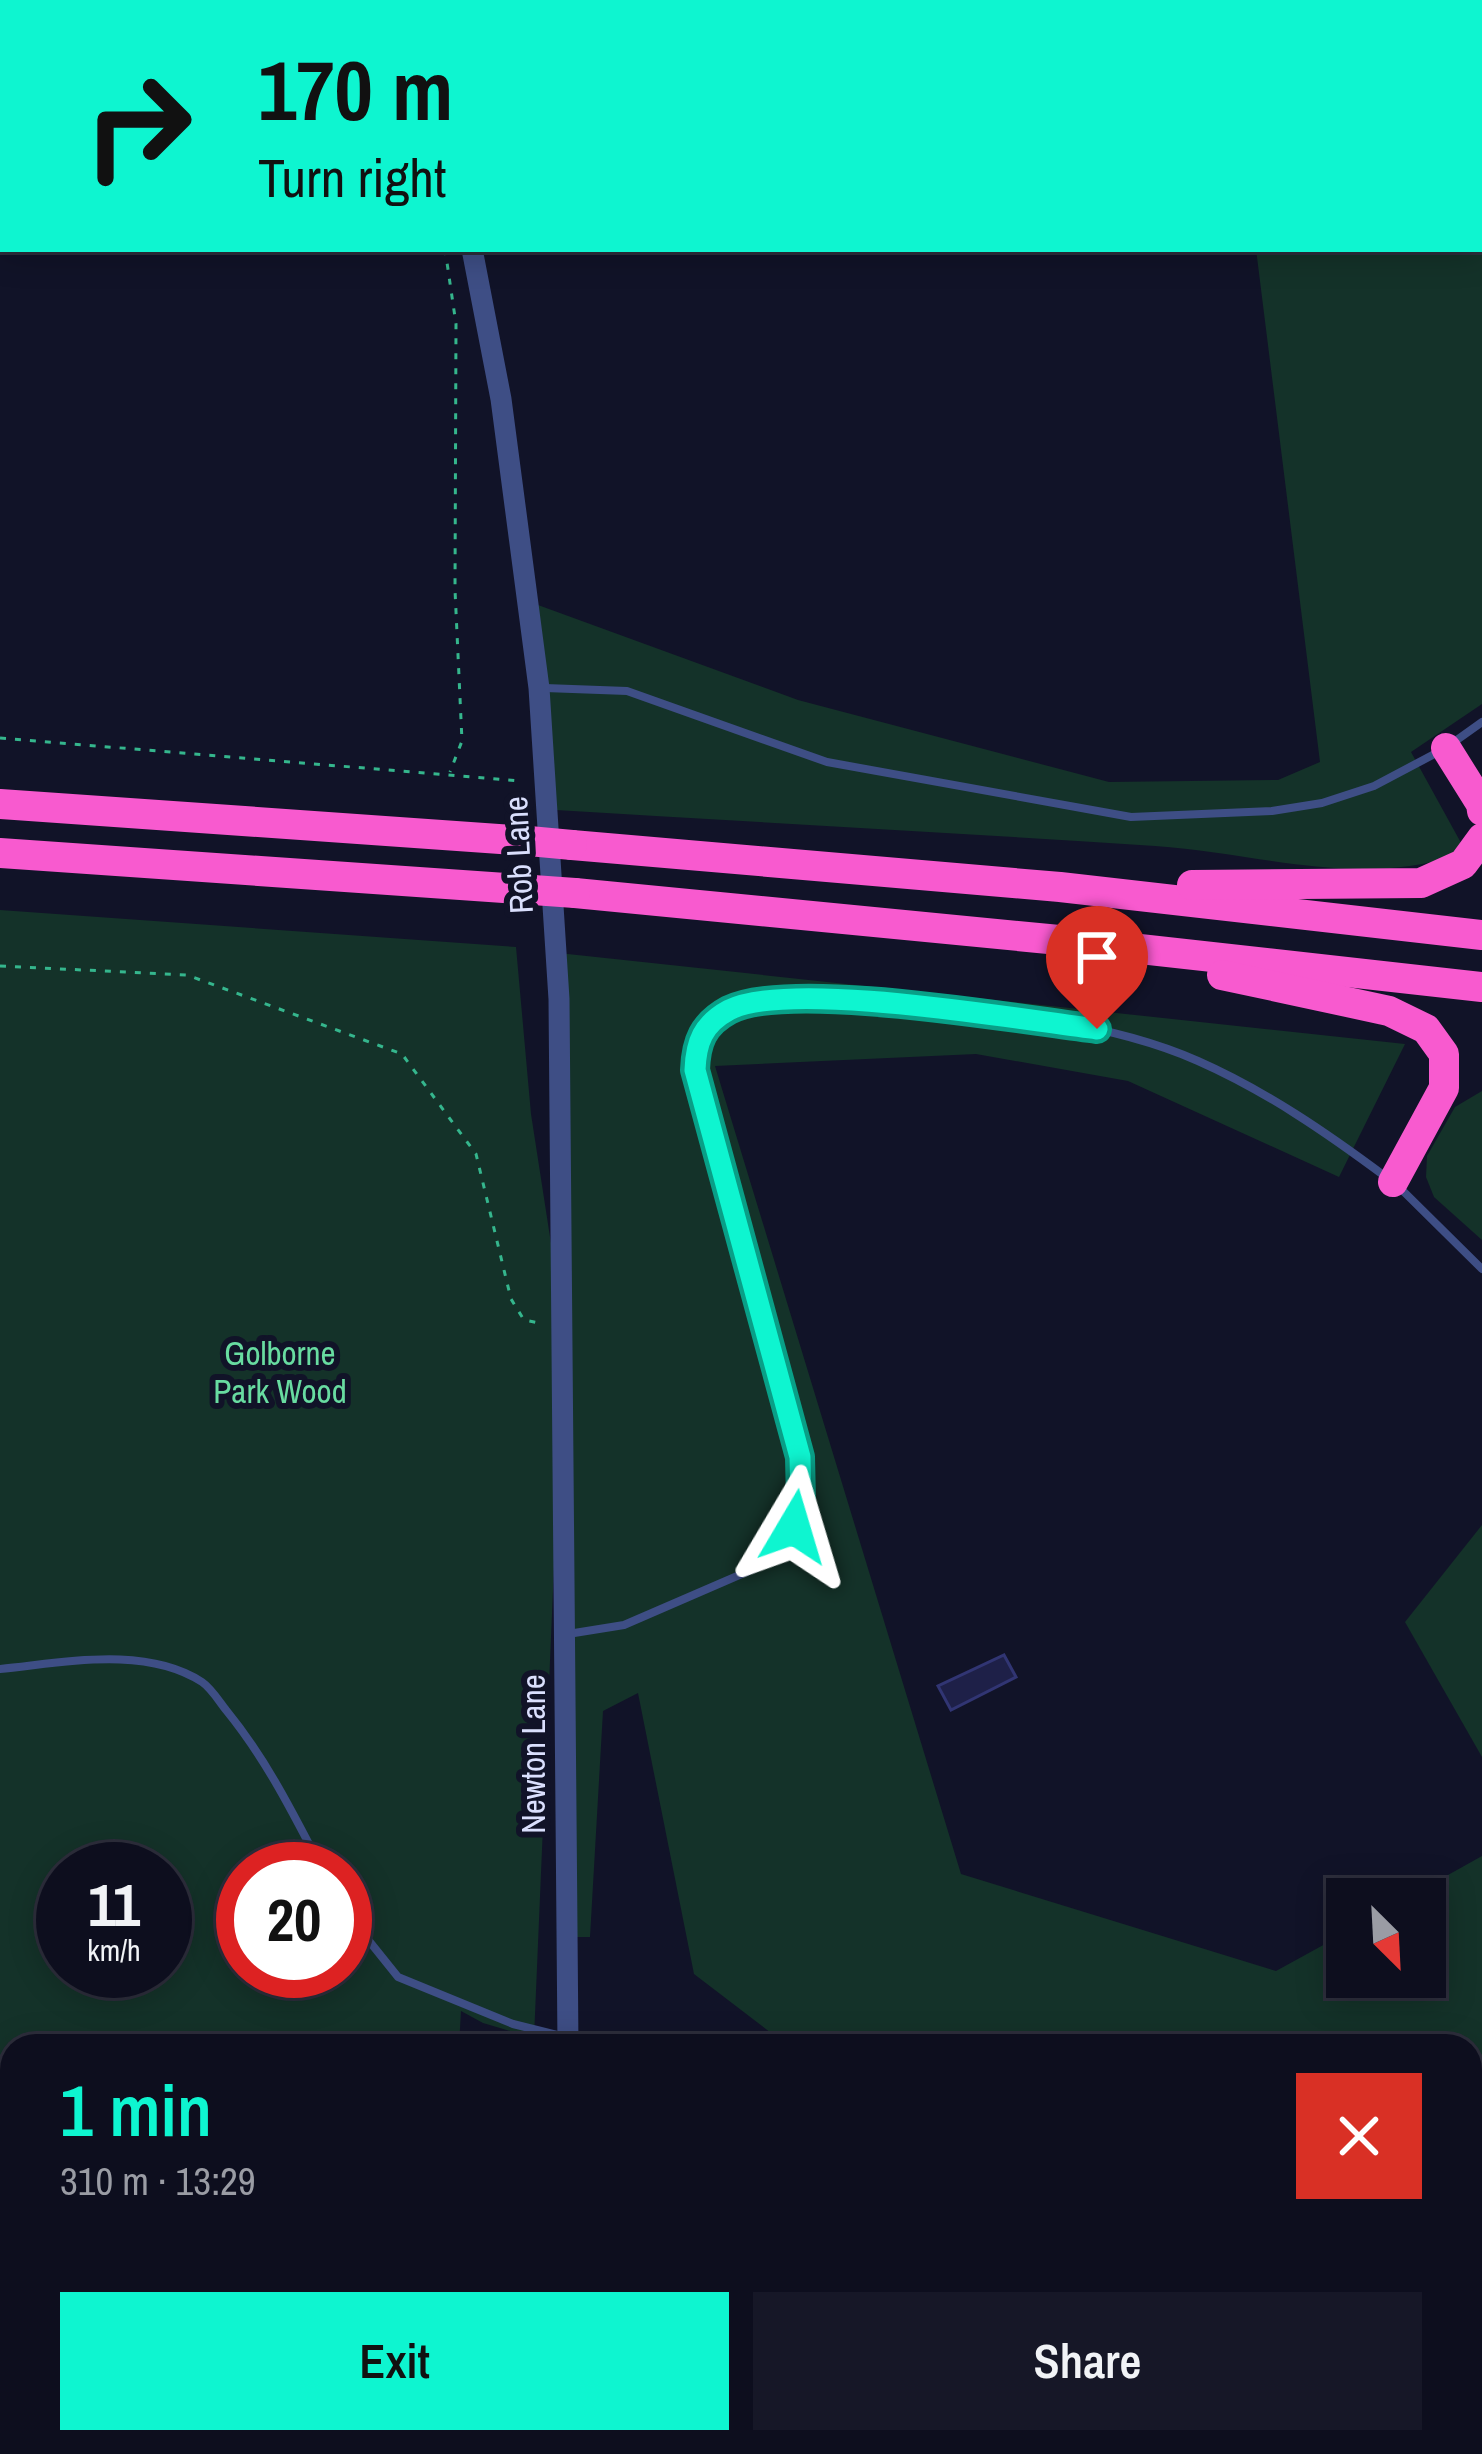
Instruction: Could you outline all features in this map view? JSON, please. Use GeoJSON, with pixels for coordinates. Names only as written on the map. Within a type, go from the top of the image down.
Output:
{"type":"FeatureCollection","features":[{"type":"Feature","properties":{"kind":"highway"},"geometry":{"type":"LineString","coordinates":[[1446,748],[1482,812]]}},
{"type":"Feature","properties":{"kind":"highway"},"geometry":{"type":"LineString","coordinates":[[0,804],[572,845],[1060,887],[1482,935]]}},
{"type":"Feature","properties":{"kind":"highway"},"geometry":{"type":"LineString","coordinates":[[1060,887],[1421,883],[1463,864],[1482,838]]}},
{"type":"Feature","properties":{"kind":"highway"},"geometry":{"type":"LineString","coordinates":[[0,853],[575,893],[1482,987]]}},
{"type":"Feature","properties":{"kind":"highway"},"geometry":{"type":"LineString","coordinates":[[1059,940],[1389,1011],[1426,1029],[1444,1054],[1444,1088],[1393,1182]]}},
{"type":"Feature","properties":{"kind":"street","name":"Rob Lane"},"geometry":{"type":"LineString","coordinates":[[473,252],[501,399],[547,783],[560,1039],[564,1462]]}},
{"type":"Feature","properties":{"kind":"street","name":"Newton Lane"},"geometry":{"type":"LineString","coordinates":[[564,1462],[567,2034]]}},
{"type":"Feature","properties":{"kind":"lane"},"geometry":{"type":"LineString","coordinates":[[539,688],[627,691],[827,762],[1131,818],[1272,812],[1322,803],[1374,786],[1446,748],[1482,722]]}},
{"type":"Feature","properties":{"kind":"lane"},"geometry":{"type":"LineString","coordinates":[[566,1635],[624,1625],[766,1563],[783,1547],[798,1514],[800,1457],[695,1070],[700,1035],[732,1008],[784,998],[941,1009],[1097,1029],[1148,1042],[1199,1061],[1325,1132],[1393,1182],[1482,1269]]}},
{"type":"Feature","properties":{"kind":"lane"},"geometry":{"type":"LineString","coordinates":[[0,1670],[96,1660],[154,1664],[203,1682],[252,1742],[309,1842]]}},
{"type":"Feature","properties":{"kind":"lane"},"geometry":{"type":"LineString","coordinates":[[372,1945],[398,1977],[543,2034]]}},
{"type":"Feature","properties":{"kind":"path"},"geometry":{"type":"LineString","coordinates":[[445,252],[456,324],[455,590],[462,741],[449,774]]}},
{"type":"Feature","properties":{"kind":"path"},"geometry":{"type":"LineString","coordinates":[[0,738],[547,783]]}},
{"type":"Feature","properties":{"kind":"path"},"geometry":{"type":"LineString","coordinates":[[0,965],[187,975],[402,1054],[476,1154],[511,1299],[524,1320],[564,1326]]}},
{"type":"Feature","properties":{"kind":"green space"},"geometry":{"type":"Polygon","coordinates":[[[1256,252],[1482,252],[1482,704],[1411,752],[1460,841],[1461,854],[1422,864],[1346,869],[1155,846],[556,810],[538,605],[798,700],[1109,782],[1278,780],[1320,762],[1256,252]]]}},
{"type":"Feature","properties":{"kind":"green space","name":"Golborne Park Wood"},"geometry":{"type":"Polygon","coordinates":[[[0,910],[516,947],[531,1114],[561,1308],[549,952],[1405,1044],[1339,1177],[1128,1081],[976,1054],[715,1066],[961,1874],[1276,1971],[1326,1944],[1326,1998],[1446,1998],[1443,1878],[1482,1856],[1482,2034],[772,2034],[694,1974],[638,1693],[603,1711],[590,1937],[570,1937],[562,1378],[534,2034],[483,2023],[461,2011],[460,2034],[0,2034],[0,910]]]}},
{"type":"Feature","properties":{"kind":"green space"},"geometry":{"type":"Polygon","coordinates":[[[1482,1091],[1482,1240],[1434,1197],[1426,1177],[1427,1156],[1455,1107],[1482,1091]]]}},
{"type":"Feature","properties":{"kind":"green space"},"geometry":{"type":"Polygon","coordinates":[[[1482,1525],[1482,1757],[1405,1622],[1482,1525]]]}},
{"type":"Feature","properties":{"kind":"building"},"geometry":{"type":"Polygon","coordinates":[[[1004,1655],[1016,1677],[951,1710],[938,1686],[1004,1655]]]}},
{"type":"Feature","properties":{"kind":"route"},"geometry":{"type":"LineString","coordinates":[[794,1527],[801,1501],[800,1457],[695,1070],[700,1035],[732,1008],[784,998],[941,1009],[1097,1029]]}}]}
